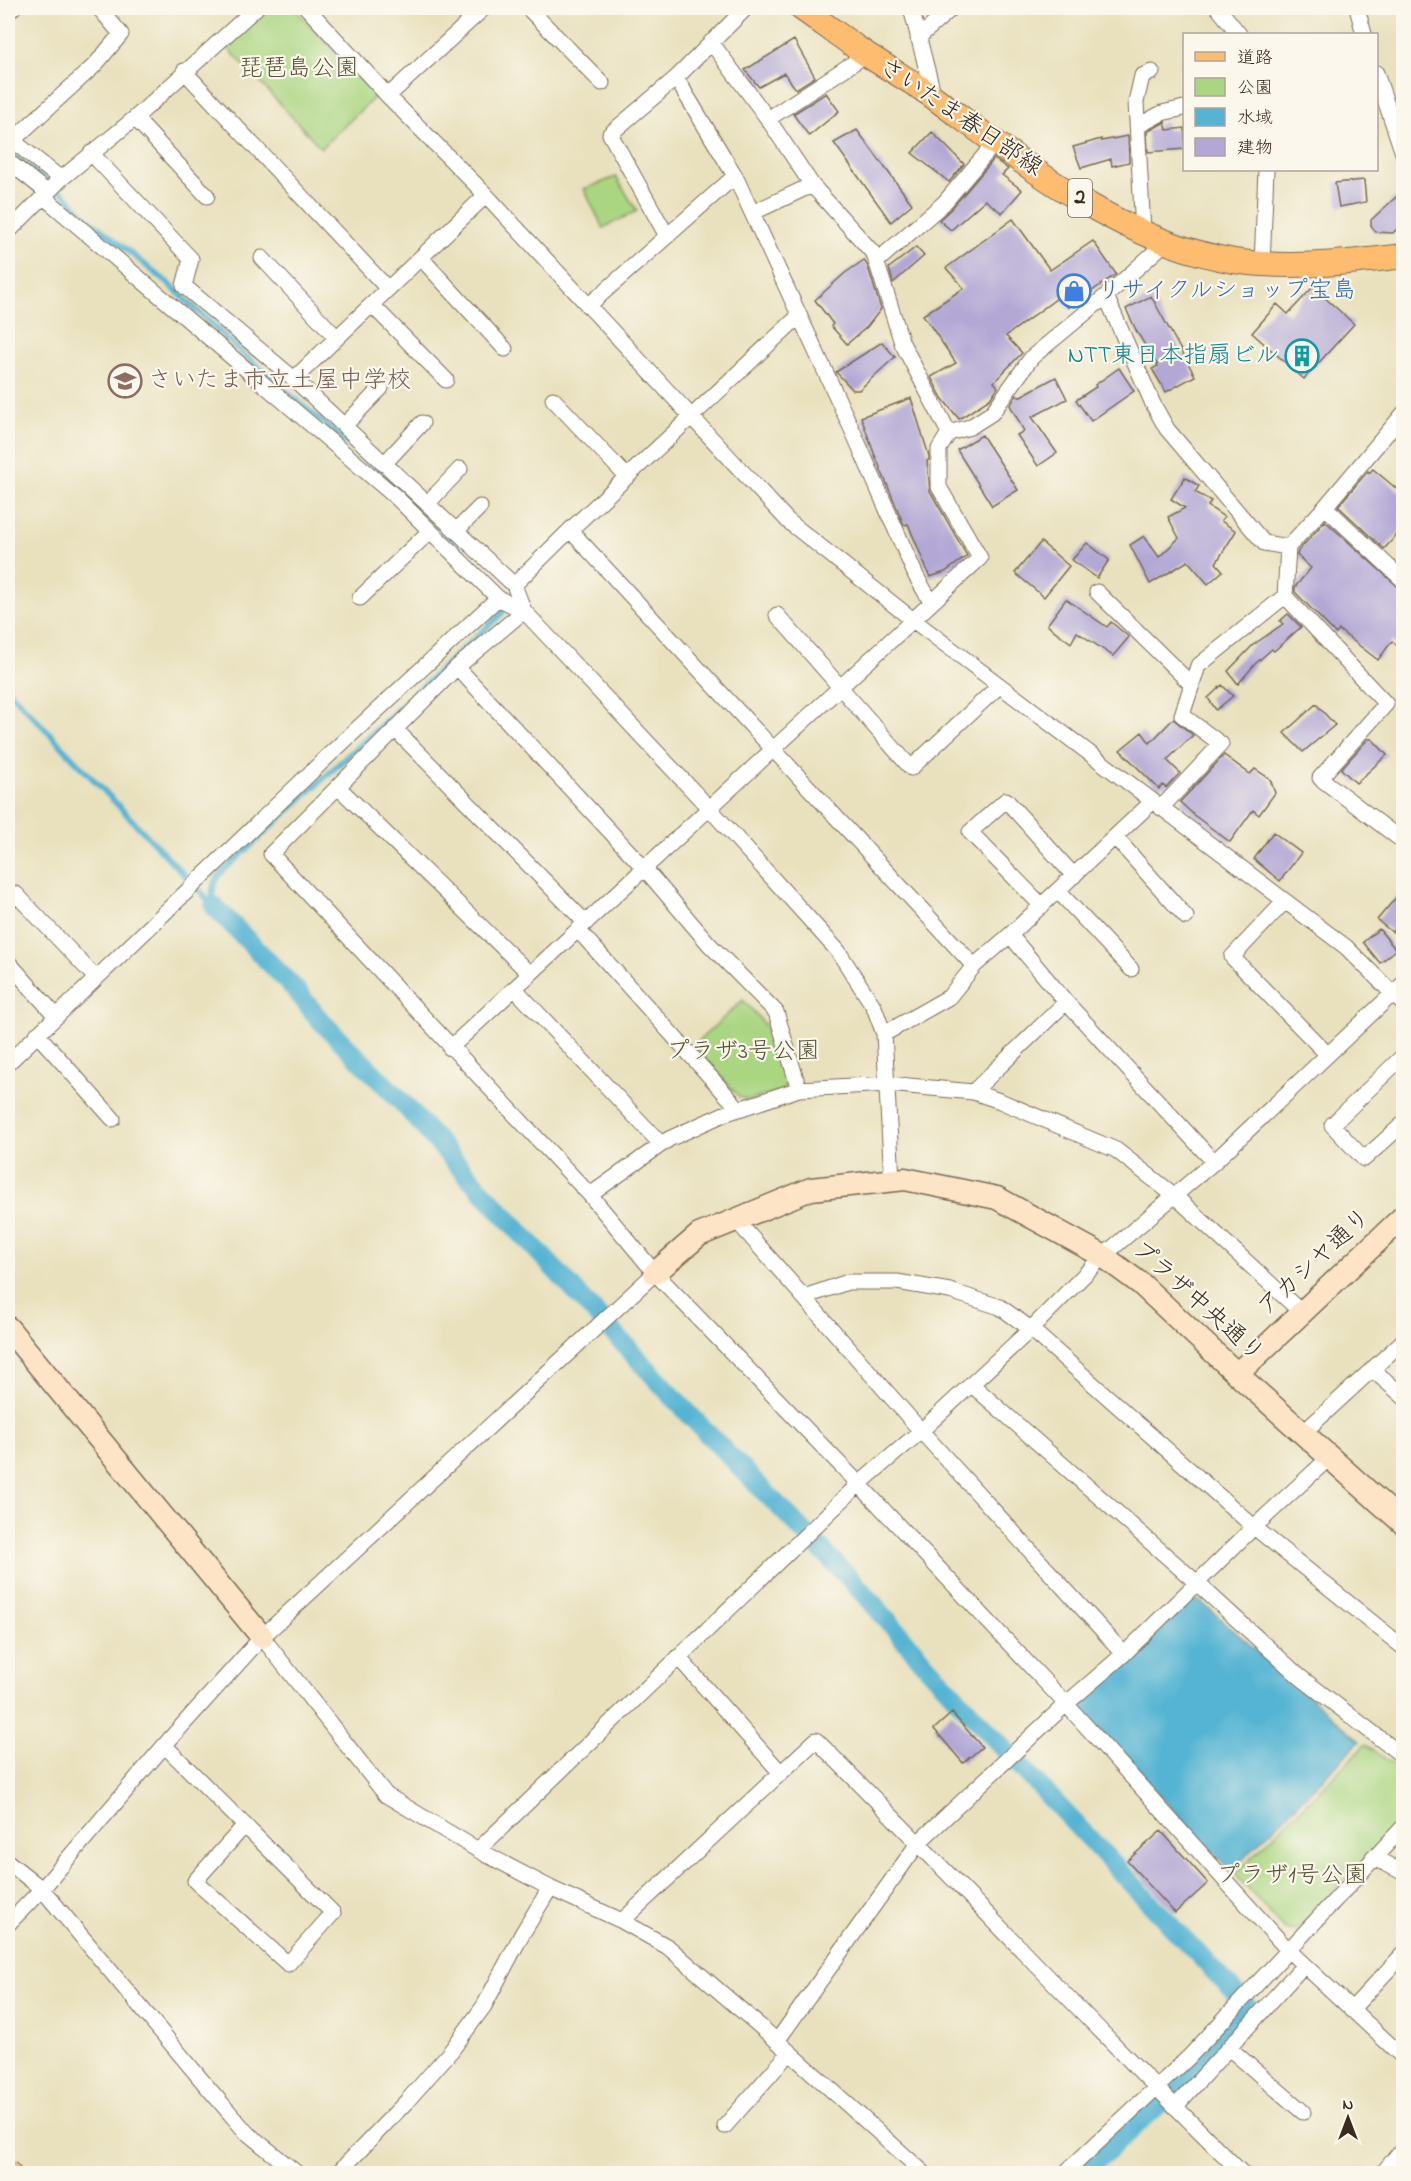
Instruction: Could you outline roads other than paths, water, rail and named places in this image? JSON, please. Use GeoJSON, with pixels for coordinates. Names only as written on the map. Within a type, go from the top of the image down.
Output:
{"type":"FeatureCollection","features":[{"type":"Feature","properties":{"kind":"main road","name":"さいたま春日部線"},"geometry":{"type":"LineString","coordinates":[[801,8],[934,97],[995,143],[1090,205],[1166,242],[1218,258],[1262,264],[1358,262],[1404,256]]}},
{"type":"Feature","properties":{"kind":"street"},"geometry":{"type":"LineString","coordinates":[[8,12],[13,8]]}},
{"type":"Feature","properties":{"kind":"street"},"geometry":{"type":"LineString","coordinates":[[61,180],[10,139],[95,65],[121,34],[99,8]]}},
{"type":"Feature","properties":{"kind":"street"},"geometry":{"type":"LineString","coordinates":[[8,232],[61,180],[135,118],[184,71],[256,8]]}},
{"type":"Feature","properties":{"kind":"street"},"geometry":{"type":"LineString","coordinates":[[308,8],[388,96],[486,195],[788,521],[999,686],[1346,947],[1398,988],[1404,1005]]}},
{"type":"Feature","properties":{"kind":"street"},"geometry":{"type":"LineString","coordinates":[[388,96],[484,8]]}},
{"type":"Feature","properties":{"kind":"street"},"geometry":{"type":"LineString","coordinates":[[528,8],[603,83]]}},
{"type":"Feature","properties":{"kind":"street"},"geometry":{"type":"LineString","coordinates":[[667,236],[610,134],[676,78],[746,8]]}},
{"type":"Feature","properties":{"kind":"street"},"geometry":{"type":"LineString","coordinates":[[911,8],[934,97]]}},
{"type":"Feature","properties":{"kind":"street"},"geometry":{"type":"LineString","coordinates":[[918,38],[952,8]]}},
{"type":"Feature","properties":{"kind":"street"},"geometry":{"type":"LineString","coordinates":[[1218,8],[1238,33]]}},
{"type":"Feature","properties":{"kind":"street"},"geometry":{"type":"LineString","coordinates":[[1357,8],[1364,33]]}},
{"type":"Feature","properties":{"kind":"street"},"geometry":{"type":"LineString","coordinates":[[711,42],[768,119],[812,185],[874,254],[902,343],[949,433]]}},
{"type":"Feature","properties":{"kind":"street"},"geometry":{"type":"LineString","coordinates":[[768,119],[867,54]]}},
{"type":"Feature","properties":{"kind":"street"},"geometry":{"type":"LineString","coordinates":[[184,71],[388,289]]}},
{"type":"Feature","properties":{"kind":"street"},"geometry":{"type":"LineString","coordinates":[[1143,232],[1136,102],[1142,76],[1152,72]]}},
{"type":"Feature","properties":{"kind":"street"},"geometry":{"type":"LineString","coordinates":[[1378,76],[1404,156]]}},
{"type":"Feature","properties":{"kind":"street"},"geometry":{"type":"LineString","coordinates":[[676,78],[735,177],[854,434],[916,576],[931,602]]}},
{"type":"Feature","properties":{"kind":"street"},"geometry":{"type":"LineString","coordinates":[[1138,126],[1162,113],[1183,108]]}},
{"type":"Feature","properties":{"kind":"street"},"geometry":{"type":"LineString","coordinates":[[135,118],[207,196]]}},
{"type":"Feature","properties":{"kind":"street"},"geometry":{"type":"LineString","coordinates":[[876,262],[944,203],[995,143]]}},
{"type":"Feature","properties":{"kind":"street"},"geometry":{"type":"LineString","coordinates":[[91,153],[191,259],[184,286],[294,379],[514,585],[524,611]]}},
{"type":"Feature","properties":{"kind":"street"},"geometry":{"type":"LineString","coordinates":[[8,161],[397,498],[498,598],[524,611],[710,809],[838,951],[874,1007],[884,1034],[892,1180]]}},
{"type":"Feature","properties":{"kind":"street"},"geometry":{"type":"LineString","coordinates":[[1262,264],[1266,171]]}},
{"type":"Feature","properties":{"kind":"street"},"geometry":{"type":"LineString","coordinates":[[588,306],[735,177]]}},
{"type":"Feature","properties":{"kind":"street"},"geometry":{"type":"LineString","coordinates":[[752,213],[812,185]]}},
{"type":"Feature","properties":{"kind":"street"},"geometry":{"type":"LineString","coordinates":[[294,379],[486,195]]}},
{"type":"Feature","properties":{"kind":"street"},"geometry":{"type":"LineString","coordinates":[[450,1048],[980,558],[939,487],[939,449],[949,433],[970,427],[992,413],[1032,357],[1106,296],[1166,242]]}},
{"type":"Feature","properties":{"kind":"street"},"geometry":{"type":"LineString","coordinates":[[262,258],[337,338]]}},
{"type":"Feature","properties":{"kind":"street"},"geometry":{"type":"LineString","coordinates":[[421,258],[505,349]]}},
{"type":"Feature","properties":{"kind":"street"},"geometry":{"type":"LineString","coordinates":[[1106,296],[1153,404],[1167,429],[1264,543],[1288,546]]}},
{"type":"Feature","properties":{"kind":"street"},"geometry":{"type":"LineString","coordinates":[[372,305],[446,380]]}},
{"type":"Feature","properties":{"kind":"street"},"geometry":{"type":"LineString","coordinates":[[514,585],[799,316]]}},
{"type":"Feature","properties":{"kind":"street"},"geometry":{"type":"LineString","coordinates":[[344,426],[381,388]]}},
{"type":"Feature","properties":{"kind":"street"},"geometry":{"type":"LineString","coordinates":[[553,399],[627,477]]}},
{"type":"Feature","properties":{"kind":"street"},"geometry":{"type":"LineString","coordinates":[[1404,413],[1288,546],[1285,596],[1386,704],[1320,778],[1404,843]]}},
{"type":"Feature","properties":{"kind":"street"},"geometry":{"type":"LineString","coordinates":[[384,464],[423,423]]}},
{"type":"Feature","properties":{"kind":"street"},"geometry":{"type":"LineString","coordinates":[[427,504],[460,469]]}},
{"type":"Feature","properties":{"kind":"street"},"geometry":{"type":"LineString","coordinates":[[456,531],[480,507]]}},
{"type":"Feature","properties":{"kind":"street"},"geometry":{"type":"LineString","coordinates":[[1324,507],[1404,581]]}},
{"type":"Feature","properties":{"kind":"street"},"geometry":{"type":"LineString","coordinates":[[570,530],[974,966]]}},
{"type":"Feature","properties":{"kind":"street"},"geometry":{"type":"LineString","coordinates":[[360,598],[430,531]]}},
{"type":"Feature","properties":{"kind":"street"},"geometry":{"type":"LineString","coordinates":[[1097,592],[1192,685]]}},
{"type":"Feature","properties":{"kind":"street"},"geometry":{"type":"LineString","coordinates":[[884,1034],[949,997],[974,966],[1115,837],[1157,805],[1221,744],[1182,715],[1198,666],[1285,596]]}},
{"type":"Feature","properties":{"kind":"street"},"geometry":{"type":"LineString","coordinates":[[8,1063],[183,894],[498,598]]}},
{"type":"Feature","properties":{"kind":"street"},"geometry":{"type":"LineString","coordinates":[[524,611],[457,667],[272,854],[590,1196],[655,1273],[859,1484],[1066,1704],[1287,1949],[1404,2058]]}},
{"type":"Feature","properties":{"kind":"street"},"geometry":{"type":"LineString","coordinates":[[777,615],[842,686],[911,768],[999,686]]}},
{"type":"Feature","properties":{"kind":"street"},"geometry":{"type":"LineString","coordinates":[[457,667],[645,869],[709,944],[776,1012],[799,1089]]}},
{"type":"Feature","properties":{"kind":"street"},"geometry":{"type":"LineString","coordinates":[[395,729],[582,927],[739,1109]]}},
{"type":"Feature","properties":{"kind":"street"},"geometry":{"type":"LineString","coordinates":[[338,787],[530,974]]}},
{"type":"Feature","properties":{"kind":"street"},"geometry":{"type":"LineString","coordinates":[[1042,906],[970,832],[1006,800],[1074,876]]}},
{"type":"Feature","properties":{"kind":"street"},"geometry":{"type":"LineString","coordinates":[[1115,837],[1186,917]]}},
{"type":"Feature","properties":{"kind":"street"},"geometry":{"type":"LineString","coordinates":[[1058,891],[1131,969]]}},
{"type":"Feature","properties":{"kind":"street"},"geometry":{"type":"LineString","coordinates":[[8,902],[16,894],[96,978]]}},
{"type":"Feature","properties":{"kind":"street"},"geometry":{"type":"LineString","coordinates":[[1285,901],[1232,957],[1328,1055]]}},
{"type":"Feature","properties":{"kind":"street"},"geometry":{"type":"LineString","coordinates":[[1010,935],[1066,1002],[1214,1162]]}},
{"type":"Feature","properties":{"kind":"street"},"geometry":{"type":"LineString","coordinates":[[8,962],[56,1016]]}},
{"type":"Feature","properties":{"kind":"street"},"geometry":{"type":"LineString","coordinates":[[478,1850],[859,1484],[921,1431],[1031,1329],[1103,1256],[1214,1162],[1398,988]]}},
{"type":"Feature","properties":{"kind":"street"},"geometry":{"type":"LineString","coordinates":[[514,989],[662,1144]]}},
{"type":"Feature","properties":{"kind":"street"},"geometry":{"type":"LineString","coordinates":[[974,1092],[1066,1002]]}},
{"type":"Feature","properties":{"kind":"street"},"geometry":{"type":"LineString","coordinates":[[37,1034],[113,1119]]}},
{"type":"Feature","properties":{"kind":"street"},"geometry":{"type":"LineString","coordinates":[[1404,1055],[1332,1125],[1364,1159],[1404,1123]]}},
{"type":"Feature","properties":{"kind":"street"},"geometry":{"type":"LineString","coordinates":[[590,1196],[662,1144],[724,1114],[799,1089],[888,1084],[974,1092],[1116,1150],[1175,1196],[1301,1312]]}},
{"type":"Feature","properties":{"kind":"street","name":"プラザ中央通り"},"geometry":{"type":"LineString","coordinates":[[655,1273],[699,1234],[811,1189],[904,1179],[997,1198],[1103,1256],[1142,1284],[1237,1374],[1404,1524]]}},
{"type":"Feature","properties":{"kind":"street","name":"アカシヤ通り"},"geometry":{"type":"LineString","coordinates":[[1237,1374],[1404,1216]]}},
{"type":"Feature","properties":{"kind":"street"},"geometry":{"type":"LineString","coordinates":[[736,1220],[921,1431],[1124,1654]]}},
{"type":"Feature","properties":{"kind":"street"},"geometry":{"type":"LineString","coordinates":[[8,1924],[262,1637],[655,1273]]}},
{"type":"Feature","properties":{"kind":"street"},"geometry":{"type":"LineString","coordinates":[[804,1297],[848,1282],[897,1282],[950,1291],[1000,1307],[1031,1329],[1254,1527],[1404,1648]]}},
{"type":"Feature","properties":{"kind":"street"},"geometry":{"type":"LineString","coordinates":[[8,1328],[262,1637],[386,1795],[478,1850],[550,1888],[622,1921],[668,1947],[790,2052],[925,2174]]}},
{"type":"Feature","properties":{"kind":"street"},"geometry":{"type":"LineString","coordinates":[[1303,1433],[1404,1340]]}},
{"type":"Feature","properties":{"kind":"street"},"geometry":{"type":"LineString","coordinates":[[1372,1369],[1404,1397]]}},
{"type":"Feature","properties":{"kind":"street"},"geometry":{"type":"LineString","coordinates":[[971,1384],[1300,1677],[1404,1757]]}},
{"type":"Feature","properties":{"kind":"street"},"geometry":{"type":"LineString","coordinates":[[777,2041],[919,1842],[1066,1704],[1124,1654],[1254,1527],[1330,1457]]}},
{"type":"Feature","properties":{"kind":"street"},"geometry":{"type":"LineString","coordinates":[[678,1657],[781,1773]]}},
{"type":"Feature","properties":{"kind":"street"},"geometry":{"type":"LineString","coordinates":[[622,1921],[816,1740],[919,1842],[1156,2088],[1243,2174]]}},
{"type":"Feature","properties":{"kind":"street"},"geometry":{"type":"LineString","coordinates":[[165,1746],[333,1913],[288,1964],[195,1881],[244,1825]]}},
{"type":"Feature","properties":{"kind":"street"},"geometry":{"type":"LineString","coordinates":[[1064,2174],[1189,2056],[1404,1826]]}},
{"type":"Feature","properties":{"kind":"street"},"geometry":{"type":"LineString","coordinates":[[1373,1857],[1404,1874]]}},
{"type":"Feature","properties":{"kind":"street"},"geometry":{"type":"LineString","coordinates":[[8,1862],[42,1888],[246,2132],[298,2174]]}},
{"type":"Feature","properties":{"kind":"street"},"geometry":{"type":"LineString","coordinates":[[337,2174],[407,2101],[451,2050],[483,2006],[550,1888]]}},
{"type":"Feature","properties":{"kind":"street"},"geometry":{"type":"LineString","coordinates":[[1351,2010],[1401,1960]]}},
{"type":"Feature","properties":{"kind":"street"},"geometry":{"type":"LineString","coordinates":[[1175,2107],[1304,1965]]}},
{"type":"Feature","properties":{"kind":"street"},"geometry":{"type":"LineString","coordinates":[[1229,2048],[1303,2112]]}},
{"type":"Feature","properties":{"kind":"street"},"geometry":{"type":"LineString","coordinates":[[724,2126],[790,2052]]}},
{"type":"Feature","properties":{"kind":"street"},"geometry":{"type":"LineString","coordinates":[[1382,2174],[1404,2147]]}},
{"type":"Feature","properties":{"kind":"water"},"geometry":{"type":"Polygon","coordinates":[[[1191,1601],[1200,1601],[1360,1741],[1231,1871],[1080,1711],[1081,1702],[1191,1601]]]}},
{"type":"Feature","properties":{"kind":"waterway"},"geometry":{"type":"LineString","coordinates":[[8,151],[65,195],[88,219],[168,283],[243,354],[404,492],[508,597]]}},
{"type":"Feature","properties":{"kind":"waterway"},"geometry":{"type":"LineString","coordinates":[[214,906],[213,889],[221,873],[501,614],[507,605]]}},
{"type":"Feature","properties":{"kind":"waterway"},"geometry":{"type":"LineString","coordinates":[[8,690],[214,906]]}},
{"type":"Feature","properties":{"kind":"waterway"},"geometry":{"type":"LineString","coordinates":[[214,906],[294,988],[320,1020],[400,1100],[702,1428],[862,1591],[928,1667],[1249,2008],[1167,2097],[1081,2174]]}},
{"type":"Feature","properties":{"kind":"place","name":"リサイクルショップ宝島"},"geometry":{"type":"Point","coordinates":[1074,291]}},
{"type":"Feature","properties":{"kind":"place","name":"NTT東日本指扇ビル"},"geometry":{"type":"Point","coordinates":[1302,356]}},
{"type":"Feature","properties":{"kind":"place","name":"さいたま市立土屋中学校"},"geometry":{"type":"Point","coordinates":[125,381]}},
{"type":"Feature","properties":{"kind":"park label","name":"琵琶島公園"},"geometry":{"type":"Point","coordinates":[299,69]}},
{"type":"Feature","properties":{"kind":"park label","name":"プラザ3号公園"},"geometry":{"type":"Point","coordinates":[743,1052]}},
{"type":"Feature","properties":{"kind":"park label","name":"プラザ1号公園"},"geometry":{"type":"Point","coordinates":[1292,1876]}}]}
